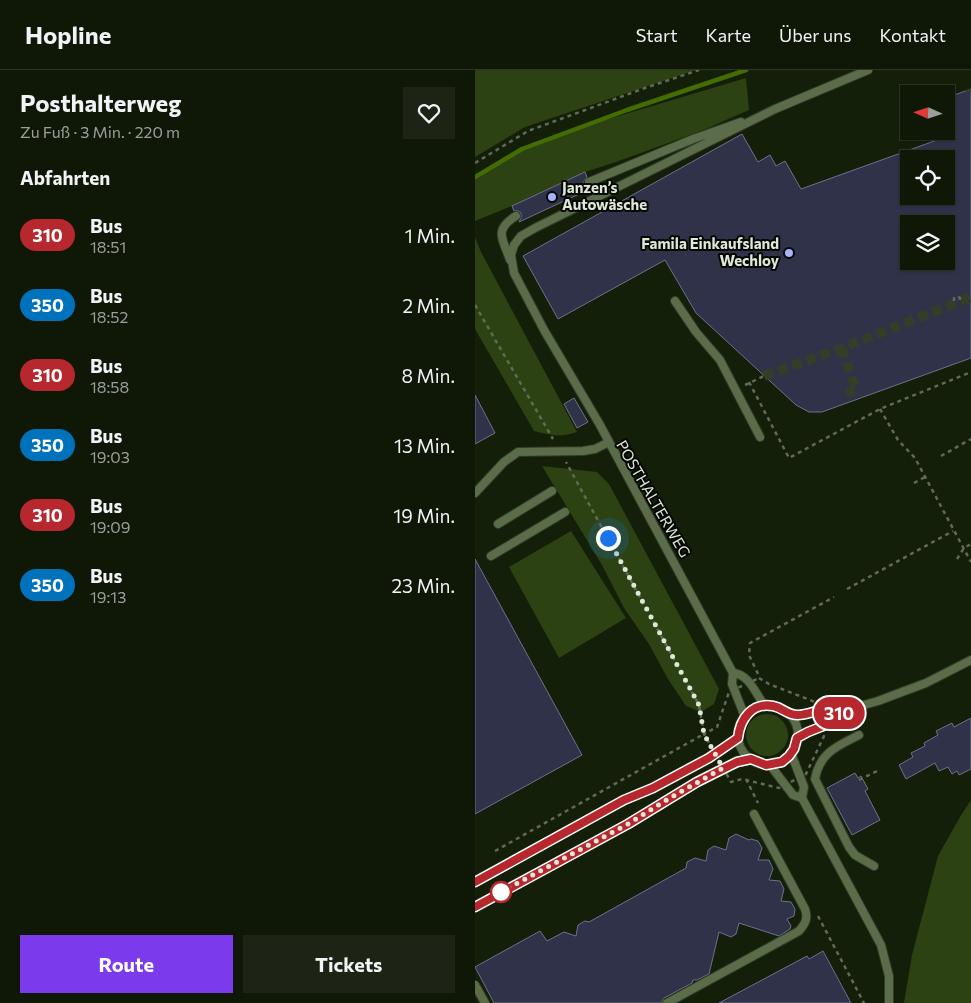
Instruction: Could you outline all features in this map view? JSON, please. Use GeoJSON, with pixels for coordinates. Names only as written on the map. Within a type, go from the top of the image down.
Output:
{"type":"FeatureCollection","features":[{"type":"Feature","properties":{"kind":"lane"},"geometry":{"type":"LineString","coordinates":[[589,182],[693,139],[775,109],[868,70]]}},
{"type":"Feature","properties":{"kind":"lane"},"geometry":{"type":"LineString","coordinates":[[514,273],[511,255],[514,244],[521,236],[775,109]]}},
{"type":"Feature","properties":{"kind":"lane"},"geometry":{"type":"LineString","coordinates":[[516,216],[506,222],[502,228],[502,236],[514,273],[609,442]]}},
{"type":"Feature","properties":{"kind":"lane"},"geometry":{"type":"LineString","coordinates":[[675,300],[696,332],[720,360],[760,436]]}},
{"type":"Feature","properties":{"kind":"lane","name":"POSTHALTERWEG"},"geometry":{"type":"LineString","coordinates":[[475,493],[504,462],[518,452],[583,451],[595,449],[609,442],[733,673],[732,684],[745,717]]}},
{"type":"Feature","properties":{"kind":"lane"},"geometry":{"type":"LineString","coordinates":[[498,524],[552,491]]}},
{"type":"Feature","properties":{"kind":"lane"},"geometry":{"type":"LineString","coordinates":[[491,556],[565,512]]}},
{"type":"Feature","properties":{"kind":"lane"},"geometry":{"type":"LineString","coordinates":[[790,715],[803,715],[828,709],[839,712],[908,691],[971,660]]}},
{"type":"Feature","properties":{"kind":"lane"},"geometry":{"type":"LineString","coordinates":[[733,673],[745,677],[764,705]]}},
{"type":"Feature","properties":{"kind":"lane"},"geometry":{"type":"LineString","coordinates":[[764,705],[774,706],[790,715],[795,722],[797,738],[791,754],[782,762],[758,763],[745,753],[738,738],[739,729],[745,717],[753,710],[764,705]]}},
{"type":"Feature","properties":{"kind":"lane"},"geometry":{"type":"LineString","coordinates":[[797,738],[833,722],[839,712]]}},
{"type":"Feature","properties":{"kind":"lane"},"geometry":{"type":"LineString","coordinates":[[859,734],[829,751],[816,773],[815,779],[817,787],[849,847],[855,855],[874,866]]}},
{"type":"Feature","properties":{"kind":"lane"},"geometry":{"type":"LineString","coordinates":[[475,882],[624,800],[653,788],[715,754],[738,738]]}},
{"type":"Feature","properties":{"kind":"lane"},"geometry":{"type":"LineString","coordinates":[[791,754],[804,787],[802,798],[881,945],[889,976],[889,1003]]}},
{"type":"Feature","properties":{"kind":"lane"},"geometry":{"type":"LineString","coordinates":[[475,907],[628,824],[723,768],[751,759]]}},
{"type":"Feature","properties":{"kind":"lane"},"geometry":{"type":"LineString","coordinates":[[770,764],[793,795],[802,798]]}},
{"type":"Feature","properties":{"kind":"lane"},"geometry":{"type":"LineString","coordinates":[[667,1003],[799,931],[805,924],[807,916],[805,908],[754,814]]}},
{"type":"Feature","properties":{"kind":"lane"},"geometry":{"type":"LineString","coordinates":[[475,985],[485,1003]]}},
{"type":"Feature","properties":{"kind":"path"},"geometry":{"type":"LineString","coordinates":[[475,163],[528,131],[699,70]]}},
{"type":"Feature","properties":{"kind":"path"},"geometry":{"type":"LineString","coordinates":[[954,301],[954,298],[957,296],[960,298],[959,302]]}},
{"type":"Feature","properties":{"kind":"path"},"geometry":{"type":"LineString","coordinates":[[475,304],[560,451],[699,705],[704,734],[731,782],[742,779],[779,788],[806,774],[825,734],[815,702],[769,684],[759,678],[749,654],[750,644],[755,639],[834,597]]}},
{"type":"Feature","properties":{"kind":"path"},"geometry":{"type":"LineString","coordinates":[[764,376],[749,382],[789,458],[880,409],[971,372]]}},
{"type":"Feature","properties":{"kind":"path"},"geometry":{"type":"LineString","coordinates":[[880,409],[898,440],[915,458],[971,562]]}},
{"type":"Feature","properties":{"kind":"path"},"geometry":{"type":"LineString","coordinates":[[941,456],[971,439]]}},
{"type":"Feature","properties":{"kind":"path"},"geometry":{"type":"LineString","coordinates":[[915,483],[925,477]]}},
{"type":"Feature","properties":{"kind":"path"},"geometry":{"type":"LineString","coordinates":[[847,590],[953,531]]}},
{"type":"Feature","properties":{"kind":"path"},"geometry":{"type":"LineString","coordinates":[[957,558],[964,548],[971,544]]}},
{"type":"Feature","properties":{"kind":"path"},"geometry":{"type":"LineString","coordinates":[[495,850],[717,727],[729,692],[759,678]]}},
{"type":"Feature","properties":{"kind":"path"},"geometry":{"type":"LineString","coordinates":[[859,780],[877,771]]}},
{"type":"Feature","properties":{"kind":"green space"},"geometry":{"type":"Polygon","coordinates":[[[475,70],[696,70],[525,127],[475,157],[475,70]]]}},
{"type":"Feature","properties":{"kind":"green space"},"geometry":{"type":"Polygon","coordinates":[[[746,78],[749,110],[701,131],[585,172],[475,221],[475,179],[519,151],[585,126],[746,78]]]}},
{"type":"Feature","properties":{"kind":"green space"},"geometry":{"type":"Polygon","coordinates":[[[475,237],[481,252],[577,432],[550,435],[534,431],[475,329],[475,237]]]}},
{"type":"Feature","properties":{"kind":"green space"},"geometry":{"type":"Polygon","coordinates":[[[542,466],[597,472],[609,484],[719,689],[714,704],[701,712],[686,706],[668,679],[649,644],[624,608],[602,565],[542,466]]]}},
{"type":"Feature","properties":{"kind":"green space"},"geometry":{"type":"Polygon","coordinates":[[[571,531],[626,618],[559,658],[509,567],[571,531]]]}},
{"type":"Feature","properties":{"kind":"green space"},"geometry":{"type":"Polygon","coordinates":[[[763,714],[771,714],[782,720],[788,735],[782,750],[771,756],[763,756],[752,750],[746,739],[746,731],[752,720],[763,714]]]}},
{"type":"Feature","properties":{"kind":"green space"},"geometry":{"type":"Polygon","coordinates":[[[971,800],[971,1003],[904,1003],[912,955],[938,856],[971,800]]]}},
{"type":"Feature","properties":{"kind":"building","name":"Famila Einkaufsland Wechloy"},"geometry":{"type":"Polygon","coordinates":[[[971,89],[971,358],[822,412],[809,412],[796,405],[696,313],[665,260],[558,319],[523,256],[742,134],[758,162],[770,155],[776,166],[785,161],[801,189],[900,153],[900,205],[955,205],[955,150],[909,150],[937,140],[955,140],[955,95],[971,89]]]}},
{"type":"Feature","properties":{"kind":"building","name":"Janzen’s Autowäsche"},"geometry":{"type":"Polygon","coordinates":[[[585,172],[587,177],[584,185],[592,188],[519,222],[521,213],[514,211],[512,206],[585,172]]]}},
{"type":"Feature","properties":{"kind":"building"},"geometry":{"type":"Polygon","coordinates":[[[475,395],[495,433],[475,444],[475,395]]]}},
{"type":"Feature","properties":{"kind":"building"},"geometry":{"type":"Polygon","coordinates":[[[574,398],[588,422],[577,428],[564,404],[574,398]]]}},
{"type":"Feature","properties":{"kind":"building"},"geometry":{"type":"Polygon","coordinates":[[[475,559],[582,755],[475,814],[475,559]]]}},
{"type":"Feature","properties":{"kind":"building"},"geometry":{"type":"Polygon","coordinates":[[[971,718],[971,769],[959,775],[957,771],[952,774],[948,767],[939,771],[935,763],[906,779],[899,765],[913,757],[911,753],[925,746],[924,743],[938,735],[936,731],[952,723],[954,727],[971,718]]]}},
{"type":"Feature","properties":{"kind":"building"},"geometry":{"type":"Polygon","coordinates":[[[855,773],[858,778],[861,776],[868,789],[865,791],[880,820],[852,835],[827,788],[855,773]]]}},
{"type":"Feature","properties":{"kind":"building"},"geometry":{"type":"Polygon","coordinates":[[[736,834],[749,840],[758,841],[762,848],[758,860],[769,860],[773,869],[769,880],[780,881],[784,889],[781,901],[791,902],[795,909],[794,916],[787,919],[791,926],[790,929],[779,936],[739,923],[736,934],[731,937],[719,932],[709,974],[693,980],[692,983],[664,998],[661,1003],[494,1003],[475,967],[540,931],[547,941],[564,932],[576,936],[578,925],[585,921],[589,922],[686,868],[687,862],[695,858],[706,861],[708,850],[714,846],[726,850],[729,838],[736,834]]]}},
{"type":"Feature","properties":{"kind":"building"},"geometry":{"type":"Polygon","coordinates":[[[823,951],[851,1003],[719,1003],[807,956],[809,959],[823,951]]]}},
{"type":"Feature","properties":{"kind":"waterway"},"geometry":{"type":"LineString","coordinates":[[475,177],[522,149],[627,110],[746,70]]}},
{"type":"Feature","properties":{"kind":"tunnel"},"geometry":{"type":"LineString","coordinates":[[764,376],[842,348],[971,297]]}},
{"type":"Feature","properties":{"kind":"tunnel"},"geometry":{"type":"LineString","coordinates":[[842,348],[856,390],[843,395]]}},
{"type":"Feature","properties":{"kind":"bus line","name":"310"},"geometry":{"type":"LineString","coordinates":[[475,882],[624,800],[653,788],[715,754],[738,738],[742,720],[748,713],[757,708],[764,705],[774,706],[790,715],[803,715],[828,709],[839,712],[833,722],[797,738],[794,749],[782,762],[766,765],[751,759],[723,768],[628,824],[475,907]]}},
{"type":"Feature","properties":{"kind":"place","name":"Janzen’s Autowäsche"},"geometry":{"type":"Point","coordinates":[552,197]}},
{"type":"Feature","properties":{"kind":"place","name":"Famila Einkaufsland Wechloy"},"geometry":{"type":"Point","coordinates":[789,253]}},
{"type":"Feature","properties":{"kind":"route"},"geometry":{"type":"LineString","coordinates":[[501,892],[628,824],[723,768],[704,734],[699,705],[608,538]]}}]}
